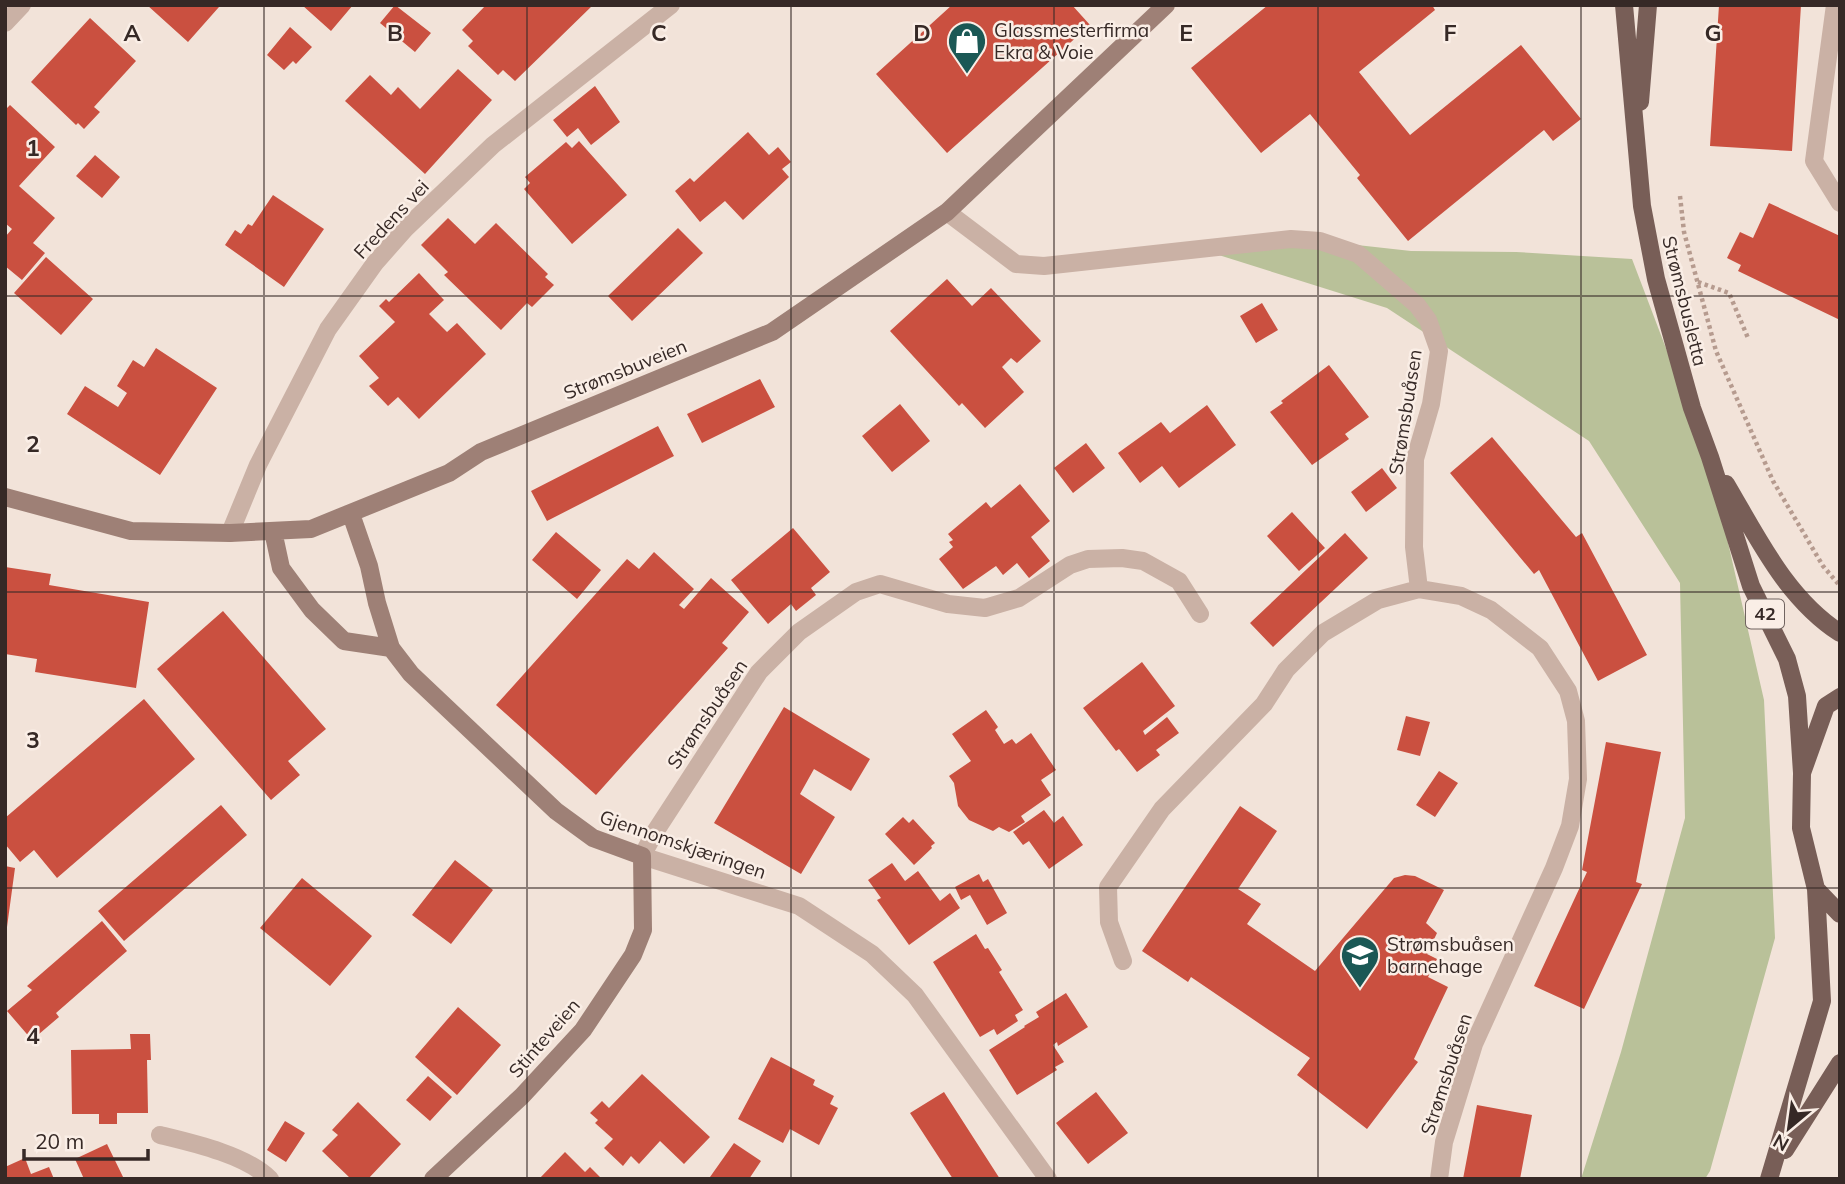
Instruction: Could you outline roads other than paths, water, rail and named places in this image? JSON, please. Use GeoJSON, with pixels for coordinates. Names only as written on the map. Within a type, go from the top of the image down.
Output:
{"type":"FeatureCollection","features":[{"type":"Feature","properties":{"kind":"main road","name":"Strømsbusletta"},"geometry":{"type":"LineString","coordinates":[[1624,5],[1642,206],[1656,279],[1692,408],[1751,586],[1787,659],[1797,696],[1802,773]]}},
{"type":"Feature","properties":{"kind":"main road","name":"Strømsbusletta"},"geometry":{"type":"LineString","coordinates":[[1636,151],[1648,5]]}},
{"type":"Feature","properties":{"kind":"main road","name":"Strømsbusletta"},"geometry":{"type":"LineString","coordinates":[[1710,457],[1780,576],[1828,625],[1840,633]]}},
{"type":"Feature","properties":{"kind":"main road","name":"42"},"geometry":{"type":"LineString","coordinates":[[1771,1175],[1822,1001],[1816,889],[1801,828],[1802,773],[1826,706],[1840,696]]}},
{"type":"Feature","properties":{"kind":"main road"},"geometry":{"type":"LineString","coordinates":[[1816,889],[1840,914]]}},
{"type":"Feature","properties":{"kind":"main road","name":"42"},"geometry":{"type":"LineString","coordinates":[[1771,1175],[1840,1063]]}},
{"type":"Feature","properties":{"kind":"street"},"geometry":{"type":"LineString","coordinates":[[5,23],[22,5]]}},
{"type":"Feature","properties":{"kind":"street","name":"Fredens vei"},"geometry":{"type":"LineString","coordinates":[[230,533],[258,465],[328,329],[375,263],[405,229],[493,145],[671,5]]}},
{"type":"Feature","properties":{"kind":"street","name":"Strømsbuveien"},"geometry":{"type":"LineString","coordinates":[[5,497],[131,531],[230,533],[311,529],[449,473],[481,452],[772,332],[947,212],[1166,5]]}},
{"type":"Feature","properties":{"kind":"street"},"geometry":{"type":"LineString","coordinates":[[1835,5],[1814,161],[1840,203]]}},
{"type":"Feature","properties":{"kind":"street","name":"Strømsbuåsen"},"geometry":{"type":"LineString","coordinates":[[947,212],[1016,264],[1044,267],[1291,239],[1320,242],[1358,254],[1429,320],[1439,351],[1431,404],[1415,459],[1413,547],[1419,589],[1461,596],[1491,611],[1540,648],[1568,691],[1576,721],[1578,779],[1570,825],[1555,868],[1474,1044],[1444,1142],[1439,1179]]}},
{"type":"Feature","properties":{"kind":"street","name":"Gjennomskjæringen"},"geometry":{"type":"LineString","coordinates":[[351,514],[369,566],[391,648],[411,674],[556,811],[593,838],[799,906],[872,954],[915,995],[1048,1179]]}},
{"type":"Feature","properties":{"kind":"street"},"geometry":{"type":"LineString","coordinates":[[273,531],[281,568],[312,610],[344,641],[391,648]]}},
{"type":"Feature","properties":{"kind":"street","name":"Strømsbuåsen"},"geometry":{"type":"LineString","coordinates":[[642,856],[759,672],[799,632],[856,592],[880,584],[948,604],[985,608],[1019,598],[1070,565],[1088,559],[1122,558],[1143,561],[1178,581],[1200,614]]}},
{"type":"Feature","properties":{"kind":"street"},"geometry":{"type":"LineString","coordinates":[[1123,961],[1109,922],[1108,887],[1162,809],[1264,704],[1286,670],[1323,633],[1378,600],[1419,589]]}},
{"type":"Feature","properties":{"kind":"street","name":"Stinteveien"},"geometry":{"type":"LineString","coordinates":[[433,1179],[522,1096],[583,1030],[633,955],[643,930],[642,856]]}},
{"type":"Feature","properties":{"kind":"street"},"geometry":{"type":"LineString","coordinates":[[160,1135],[208,1147],[262,1171],[271,1179]]}},
{"type":"Feature","properties":{"kind":"place","name":"Glassmesterfirma Ekra & Voie"},"geometry":{"type":"Point","coordinates":[967,75]}},
{"type":"Feature","properties":{"kind":"place","name":"Strømsbuåsen barnehage"},"geometry":{"type":"Point","coordinates":[1360,989]}}]}
